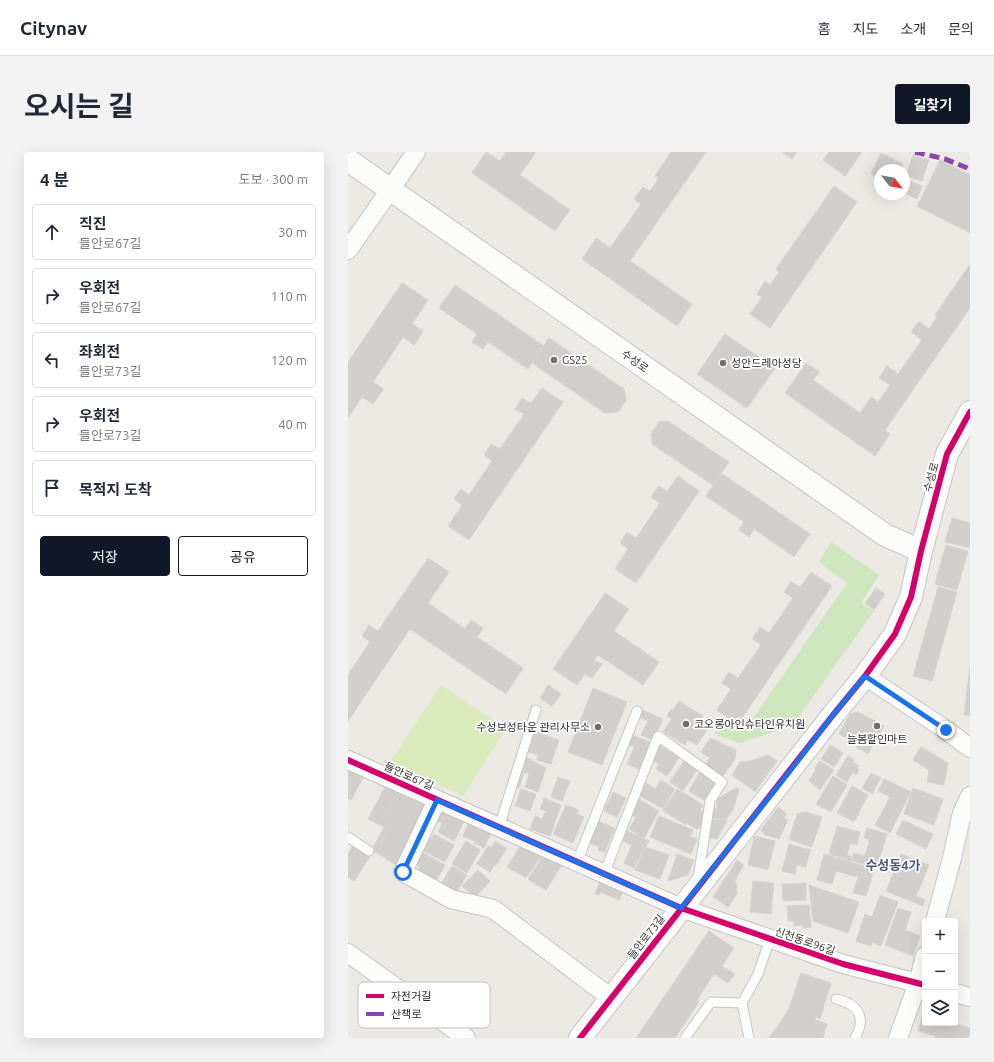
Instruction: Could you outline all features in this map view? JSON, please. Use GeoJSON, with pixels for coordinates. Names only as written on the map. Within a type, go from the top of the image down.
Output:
{"type":"FeatureCollection","features":[{"type":"Feature","properties":{"kind":"street"},"geometry":{"type":"LineString","coordinates":[[348,250],[416,152]]}},
{"type":"Feature","properties":{"kind":"street","name":"수성로"},"geometry":{"type":"LineString","coordinates":[[348,160],[885,535],[922,551],[947,454],[970,412]]}},
{"type":"Feature","properties":{"kind":"street","name":"들안로73길"},"geometry":{"type":"LineString","coordinates":[[580,1038],[865,676],[895,634],[911,596],[922,551]]}},
{"type":"Feature","properties":{"kind":"street"},"geometry":{"type":"LineString","coordinates":[[865,676],[946,730],[970,748]]}},
{"type":"Feature","properties":{"kind":"street","name":"들안로67길"},"geometry":{"type":"LineString","coordinates":[[348,760],[681,908]]}},
{"type":"Feature","properties":{"kind":"street"},"geometry":{"type":"LineString","coordinates":[[935,918],[952,858],[962,813],[970,796]]}},
{"type":"Feature","properties":{"kind":"street","name":"들안로67길"},"geometry":{"type":"LineString","coordinates":[[437,800],[403,872],[451,899],[493,909],[611,998]]}},
{"type":"Feature","properties":{"kind":"street","name":"신천동로96길"},"geometry":{"type":"LineString","coordinates":[[681,908],[843,964],[921,984]]}},
{"type":"Feature","properties":{"kind":"street"},"geometry":{"type":"LineString","coordinates":[[348,953],[388,982]]}},
{"type":"Feature","properties":{"kind":"street"},"geometry":{"type":"LineString","coordinates":[[898,1038],[921,984]]}},
{"type":"Feature","properties":{"kind":"street"},"geometry":{"type":"LineString","coordinates":[[958,994],[970,997]]}},
{"type":"Feature","properties":{"kind":"street"},"geometry":{"type":"LineString","coordinates":[[452,1028],[466,1038]]}},
{"type":"Feature","properties":{"kind":"lane"},"geometry":{"type":"LineString","coordinates":[[499,827],[536,710]]}},
{"type":"Feature","properties":{"kind":"lane"},"geometry":{"type":"LineString","coordinates":[[577,862],[637,711]]}},
{"type":"Feature","properties":{"kind":"lane","name":"들안로73길"},"geometry":{"type":"LineString","coordinates":[[604,874],[658,736],[722,782],[710,801],[696,889]]}},
{"type":"Feature","properties":{"kind":"lane"},"geometry":{"type":"LineString","coordinates":[[348,837],[369,851]]}},
{"type":"Feature","properties":{"kind":"lane"},"geometry":{"type":"LineString","coordinates":[[749,1038],[742,1003],[758,974],[770,939]]}},
{"type":"Feature","properties":{"kind":"lane"},"geometry":{"type":"LineString","coordinates":[[836,999],[856,1008],[860,1015],[861,1024],[859,1032],[855,1038]]}},
{"type":"Feature","properties":{"kind":"lane"},"geometry":{"type":"LineString","coordinates":[[685,1038],[712,1002],[742,1003]]}},
{"type":"Feature","properties":{"kind":"green space"},"geometry":{"type":"Polygon","coordinates":[[[831,542],[879,575],[861,603],[874,611],[792,726],[740,743],[714,734],[724,720],[745,730],[847,583],[819,562],[831,542]]]}},
{"type":"Feature","properties":{"kind":"green space"},"geometry":{"type":"Polygon","coordinates":[[[441,685],[506,729],[463,796],[390,762],[441,685]]]}},
{"type":"Feature","properties":{"kind":"building"},"geometry":{"type":"Polygon","coordinates":[[[486,152],[500,161],[506,152],[536,152],[520,175],[570,210],[555,231],[472,173],[486,152]]]}},
{"type":"Feature","properties":{"kind":"building"},"geometry":{"type":"Polygon","coordinates":[[[671,152],[706,152],[630,261],[692,304],[677,326],[582,259],[596,238],[610,248],[641,204],[634,199],[643,187],[650,191],[658,179],[655,176],[671,152]]]}},
{"type":"Feature","properties":{"kind":"building"},"geometry":{"type":"Polygon","coordinates":[[[782,152],[797,152],[792,159],[782,152]]]}},
{"type":"Feature","properties":{"kind":"building"},"geometry":{"type":"Polygon","coordinates":[[[829,152],[862,152],[845,176],[823,160],[829,152]]]}},
{"type":"Feature","properties":{"kind":"building"},"geometry":{"type":"Polygon","coordinates":[[[881,153],[903,164],[876,164],[881,153]]]}},
{"type":"Feature","properties":{"kind":"building"},"geometry":{"type":"Polygon","coordinates":[[[913,155],[929,160],[922,181],[910,177],[910,164],[913,155]]]}},
{"type":"Feature","properties":{"kind":"building"},"geometry":{"type":"Polygon","coordinates":[[[940,160],[970,175],[970,233],[917,206],[940,160]]]}},
{"type":"Feature","properties":{"kind":"building"},"geometry":{"type":"Polygon","coordinates":[[[874,168],[874,175],[871,174],[874,168]]]}},
{"type":"Feature","properties":{"kind":"building"},"geometry":{"type":"Polygon","coordinates":[[[910,181],[922,186],[917,199],[910,196],[910,181]]]}},
{"type":"Feature","properties":{"kind":"building"},"geometry":{"type":"Polygon","coordinates":[[[834,186],[857,202],[770,328],[750,314],[762,297],[757,294],[765,281],[770,285],[779,272],[776,269],[834,186]]]}},
{"type":"Feature","properties":{"kind":"building"},"geometry":{"type":"Polygon","coordinates":[[[970,264],[970,308],[885,430],[890,434],[875,456],[785,393],[806,363],[819,372],[813,380],[860,413],[871,397],[878,402],[890,385],[879,378],[887,366],[898,374],[922,340],[911,332],[919,321],[929,329],[937,317],[935,315],[970,264]]]}},
{"type":"Feature","properties":{"kind":"building"},"geometry":{"type":"Polygon","coordinates":[[[402,283],[428,300],[412,324],[423,331],[414,345],[403,337],[373,382],[384,389],[373,404],[362,397],[348,418],[348,362],[402,283]]]}},
{"type":"Feature","properties":{"kind":"building"},"geometry":{"type":"Polygon","coordinates":[[[455,285],[544,346],[528,369],[488,342],[483,349],[472,342],[477,334],[439,308],[455,285]]]}},
{"type":"Feature","properties":{"kind":"building"},"geometry":{"type":"Polygon","coordinates":[[[725,334],[775,368],[747,408],[697,374],[725,334]]]}},
{"type":"Feature","properties":{"kind":"building"},"geometry":{"type":"Polygon","coordinates":[[[549,338],[624,389],[626,400],[618,412],[605,413],[532,363],[549,338]]]}},
{"type":"Feature","properties":{"kind":"building"},"geometry":{"type":"Polygon","coordinates":[[[542,388],[563,402],[469,540],[448,526],[462,505],[454,499],[461,489],[469,495],[492,461],[484,455],[491,444],[500,449],[524,414],[515,409],[522,398],[531,403],[542,388]]]}},
{"type":"Feature","properties":{"kind":"building"},"geometry":{"type":"Polygon","coordinates":[[[668,421],[729,462],[713,485],[652,444],[651,434],[659,422],[668,421]]]}},
{"type":"Feature","properties":{"kind":"building"},"geometry":{"type":"Polygon","coordinates":[[[721,473],[810,534],[794,557],[754,529],[749,537],[739,530],[744,522],[706,496],[721,473]]]}},
{"type":"Feature","properties":{"kind":"building"},"geometry":{"type":"Polygon","coordinates":[[[678,476],[699,491],[636,583],[615,569],[628,549],[620,543],[627,532],[636,538],[660,503],[651,497],[659,486],[667,492],[678,476]]]}},
{"type":"Feature","properties":{"kind":"building"},"geometry":{"type":"Polygon","coordinates":[[[952,518],[970,523],[970,548],[945,542],[952,518]]]}},
{"type":"Feature","properties":{"kind":"building"},"geometry":{"type":"Polygon","coordinates":[[[946,545],[968,551],[957,590],[935,584],[946,545]]]}},
{"type":"Feature","properties":{"kind":"building"},"geometry":{"type":"Polygon","coordinates":[[[428,558],[449,572],[428,603],[465,629],[471,620],[483,628],[477,637],[523,668],[506,694],[410,629],[348,721],[348,675],[370,642],[362,636],[369,625],[378,631],[428,558]]]}},
{"type":"Feature","properties":{"kind":"building"},"geometry":{"type":"Polygon","coordinates":[[[811,572],[832,586],[738,724],[717,710],[731,689],[722,683],[729,672],[738,678],[761,645],[752,639],[760,627],[769,633],[793,598],[784,592],[791,582],[800,587],[811,572]]]}},
{"type":"Feature","properties":{"kind":"building"},"geometry":{"type":"Polygon","coordinates":[[[938,587],[957,592],[932,681],[913,676],[938,587]]]}},
{"type":"Feature","properties":{"kind":"building"},"geometry":{"type":"Polygon","coordinates":[[[876,588],[885,594],[874,610],[865,603],[876,588]]]}},
{"type":"Feature","properties":{"kind":"building"},"geometry":{"type":"Polygon","coordinates":[[[605,593],[629,609],[614,631],[659,662],[643,685],[598,655],[594,660],[602,664],[592,678],[585,674],[577,685],[553,669],[605,593]]]}},
{"type":"Feature","properties":{"kind":"building"},"geometry":{"type":"Polygon","coordinates":[[[970,666],[970,716],[964,715],[970,666]]]}},
{"type":"Feature","properties":{"kind":"building"},"geometry":{"type":"Polygon","coordinates":[[[548,685],[561,694],[552,706],[540,698],[548,685]]]}},
{"type":"Feature","properties":{"kind":"building","name":"수성보성타운 관리사무소"},"geometry":{"type":"Polygon","coordinates":[[[593,688],[627,702],[602,765],[568,752],[593,688]]]}},
{"type":"Feature","properties":{"kind":"building","name":"코오롱아인슈타인유치원"},"geometry":{"type":"Polygon","coordinates":[[[679,701],[703,716],[699,721],[709,727],[697,745],[688,740],[685,745],[663,732],[672,719],[667,716],[671,709],[673,710],[679,701]]]}},
{"type":"Feature","properties":{"kind":"building"},"geometry":{"type":"Polygon","coordinates":[[[640,709],[663,719],[653,740],[641,735],[648,721],[637,716],[640,709]]]}},
{"type":"Feature","properties":{"kind":"building"},"geometry":{"type":"Polygon","coordinates":[[[858,712],[884,726],[868,754],[856,747],[858,745],[839,734],[850,714],[858,712]]]}},
{"type":"Feature","properties":{"kind":"building"},"geometry":{"type":"Polygon","coordinates":[[[534,731],[559,740],[551,764],[536,760],[538,755],[527,752],[534,731]]]}},
{"type":"Feature","properties":{"kind":"building"},"geometry":{"type":"Polygon","coordinates":[[[630,734],[652,743],[640,770],[627,764],[634,747],[626,743],[630,734]]]}},
{"type":"Feature","properties":{"kind":"building"},"geometry":{"type":"Polygon","coordinates":[[[710,738],[736,750],[735,759],[722,778],[704,766],[710,758],[701,752],[710,738]]]}},
{"type":"Feature","properties":{"kind":"building"},"geometry":{"type":"Polygon","coordinates":[[[658,744],[679,758],[667,776],[656,769],[659,764],[651,759],[658,744]]]}},
{"type":"Feature","properties":{"kind":"building"},"geometry":{"type":"Polygon","coordinates":[[[830,745],[843,753],[834,767],[821,759],[830,745]]]}},
{"type":"Feature","properties":{"kind":"building"},"geometry":{"type":"Polygon","coordinates":[[[921,747],[948,763],[944,785],[927,782],[929,770],[913,760],[921,747]]]}},
{"type":"Feature","properties":{"kind":"building"},"geometry":{"type":"Polygon","coordinates":[[[768,755],[777,761],[755,792],[732,775],[740,762],[750,761],[768,755]]]}},
{"type":"Feature","properties":{"kind":"building"},"geometry":{"type":"Polygon","coordinates":[[[524,756],[546,768],[538,792],[525,787],[529,774],[524,772],[519,788],[514,786],[524,756]]]}},
{"type":"Feature","properties":{"kind":"building"},"geometry":{"type":"Polygon","coordinates":[[[848,756],[859,766],[857,768],[859,770],[856,775],[853,772],[847,782],[836,775],[848,756]]]}},
{"type":"Feature","properties":{"kind":"building"},"geometry":{"type":"Polygon","coordinates":[[[684,761],[697,770],[683,791],[670,782],[684,761]]]}},
{"type":"Feature","properties":{"kind":"building"},"geometry":{"type":"Polygon","coordinates":[[[820,761],[834,770],[820,790],[809,781],[816,770],[814,769],[820,761]]]}},
{"type":"Feature","properties":{"kind":"building"},"geometry":{"type":"Polygon","coordinates":[[[348,766],[432,803],[402,869],[348,834],[348,832],[373,848],[384,827],[368,819],[385,787],[364,776],[351,800],[348,798],[348,766]]]}},
{"type":"Feature","properties":{"kind":"building"},"geometry":{"type":"Polygon","coordinates":[[[700,772],[716,783],[705,801],[689,791],[700,772]]]}},
{"type":"Feature","properties":{"kind":"building"},"geometry":{"type":"Polygon","coordinates":[[[871,773],[881,778],[872,794],[862,788],[871,773]]]}},
{"type":"Feature","properties":{"kind":"building"},"geometry":{"type":"Polygon","coordinates":[[[833,776],[847,785],[831,812],[816,804],[833,776]]]}},
{"type":"Feature","properties":{"kind":"building"},"geometry":{"type":"Polygon","coordinates":[[[558,777],[570,781],[562,801],[551,797],[558,777]]]}},
{"type":"Feature","properties":{"kind":"building"},"geometry":{"type":"Polygon","coordinates":[[[884,779],[911,792],[890,833],[875,825],[890,797],[878,791],[884,779]]]}},
{"type":"Feature","properties":{"kind":"building"},"geometry":{"type":"Polygon","coordinates":[[[661,780],[675,789],[663,809],[637,794],[643,781],[655,789],[661,780]]]}},
{"type":"Feature","properties":{"kind":"building"},"geometry":{"type":"Polygon","coordinates":[[[852,786],[868,795],[854,822],[837,813],[852,786]]]}},
{"type":"Feature","properties":{"kind":"building"},"geometry":{"type":"Polygon","coordinates":[[[736,788],[739,789],[733,810],[726,819],[713,818],[714,808],[717,808],[717,799],[736,788]]]}},
{"type":"Feature","properties":{"kind":"building"},"geometry":{"type":"Polygon","coordinates":[[[913,788],[943,799],[934,825],[904,814],[913,788]]]}},
{"type":"Feature","properties":{"kind":"building"},"geometry":{"type":"Polygon","coordinates":[[[521,789],[536,794],[530,811],[515,806],[521,789]]]}},
{"type":"Feature","properties":{"kind":"building"},"geometry":{"type":"Polygon","coordinates":[[[677,789],[703,805],[700,810],[704,813],[701,818],[703,821],[699,828],[696,829],[687,823],[686,825],[663,811],[677,789]]]}},
{"type":"Feature","properties":{"kind":"building"},"geometry":{"type":"Polygon","coordinates":[[[397,792],[426,807],[398,861],[378,851],[391,825],[383,820],[397,792]]]}},
{"type":"Feature","properties":{"kind":"building"},"geometry":{"type":"Polygon","coordinates":[[[613,792],[626,798],[617,817],[604,811],[613,792]]]}},
{"type":"Feature","properties":{"kind":"building"},"geometry":{"type":"Polygon","coordinates":[[[544,798],[561,805],[550,836],[530,829],[535,816],[542,819],[546,811],[540,809],[544,798]]]}},
{"type":"Feature","properties":{"kind":"building"},"geometry":{"type":"Polygon","coordinates":[[[637,798],[659,811],[644,838],[629,829],[636,818],[631,814],[637,798]]]}},
{"type":"Feature","properties":{"kind":"building"},"geometry":{"type":"Polygon","coordinates":[[[566,805],[579,810],[577,814],[584,817],[573,843],[553,834],[566,805]]]}},
{"type":"Feature","properties":{"kind":"building"},"geometry":{"type":"Polygon","coordinates":[[[778,807],[787,814],[784,818],[788,820],[779,839],[765,835],[761,830],[778,807]]]}},
{"type":"Feature","properties":{"kind":"building"},"geometry":{"type":"Polygon","coordinates":[[[806,812],[822,817],[812,847],[789,839],[797,814],[806,812]]]}},
{"type":"Feature","properties":{"kind":"building"},"geometry":{"type":"Polygon","coordinates":[[[438,813],[447,813],[464,821],[454,841],[438,832],[442,823],[435,820],[438,813]]]}},
{"type":"Feature","properties":{"kind":"building"},"geometry":{"type":"Polygon","coordinates":[[[659,816],[693,830],[690,836],[697,839],[691,854],[650,837],[659,816]]]}},
{"type":"Feature","properties":{"kind":"building"},"geometry":{"type":"Polygon","coordinates":[[[712,819],[727,820],[717,839],[710,838],[712,819]]]}},
{"type":"Feature","properties":{"kind":"building"},"geometry":{"type":"Polygon","coordinates":[[[595,820],[615,828],[605,852],[598,850],[599,847],[586,842],[595,820]]]}},
{"type":"Feature","properties":{"kind":"building"},"geometry":{"type":"Polygon","coordinates":[[[903,820],[933,834],[926,849],[896,834],[903,820]]]}},
{"type":"Feature","properties":{"kind":"building"},"geometry":{"type":"Polygon","coordinates":[[[469,822],[492,831],[484,848],[474,843],[475,841],[463,836],[469,822]]]}},
{"type":"Feature","properties":{"kind":"building"},"geometry":{"type":"Polygon","coordinates":[[[837,826],[860,832],[857,845],[850,843],[847,855],[852,857],[851,861],[829,854],[837,826]]]}},
{"type":"Feature","properties":{"kind":"building"},"geometry":{"type":"Polygon","coordinates":[[[867,828],[887,834],[877,868],[852,861],[854,853],[865,856],[869,842],[869,839],[864,838],[867,828]]]}},
{"type":"Feature","properties":{"kind":"building"},"geometry":{"type":"Polygon","coordinates":[[[624,829],[649,841],[634,868],[624,863],[632,845],[621,840],[624,829]]]}},
{"type":"Feature","properties":{"kind":"building"},"geometry":{"type":"Polygon","coordinates":[[[434,834],[454,845],[445,862],[420,849],[427,836],[432,838],[434,834]]]}},
{"type":"Feature","properties":{"kind":"building"},"geometry":{"type":"Polygon","coordinates":[[[754,836],[775,841],[768,870],[748,865],[754,836]]]}},
{"type":"Feature","properties":{"kind":"building"},"geometry":{"type":"Polygon","coordinates":[[[466,841],[480,850],[467,873],[452,864],[466,841]]]}},
{"type":"Feature","properties":{"kind":"building"},"geometry":{"type":"Polygon","coordinates":[[[495,841],[507,848],[490,872],[477,864],[488,846],[491,848],[495,841]]]}},
{"type":"Feature","properties":{"kind":"building"},"geometry":{"type":"Polygon","coordinates":[[[523,842],[544,852],[526,878],[507,867],[523,842]]]}},
{"type":"Feature","properties":{"kind":"building"},"geometry":{"type":"Polygon","coordinates":[[[789,844],[810,850],[806,867],[797,865],[795,874],[782,871],[789,844]]]}},
{"type":"Feature","properties":{"kind":"building"},"geometry":{"type":"Polygon","coordinates":[[[353,846],[370,857],[354,881],[348,877],[348,854],[353,846]]]}},
{"type":"Feature","properties":{"kind":"building"},"geometry":{"type":"Polygon","coordinates":[[[646,847],[669,855],[660,879],[635,870],[646,847]]]}},
{"type":"Feature","properties":{"kind":"building"},"geometry":{"type":"Polygon","coordinates":[[[420,851],[445,865],[434,885],[418,871],[420,867],[413,863],[420,851]]]}},
{"type":"Feature","properties":{"kind":"building"},"geometry":{"type":"Polygon","coordinates":[[[544,854],[564,862],[546,890],[528,879],[544,854]]]}},
{"type":"Feature","properties":{"kind":"building"},"geometry":{"type":"Polygon","coordinates":[[[677,854],[694,860],[688,875],[668,881],[677,854]]]}},
{"type":"Feature","properties":{"kind":"building"},"geometry":{"type":"Polygon","coordinates":[[[824,854],[874,869],[866,896],[853,893],[858,877],[836,871],[832,884],[817,880],[824,854]]]}},
{"type":"Feature","properties":{"kind":"building"},"geometry":{"type":"Polygon","coordinates":[[[901,854],[929,865],[916,896],[925,900],[923,906],[886,891],[901,854]]]}},
{"type":"Feature","properties":{"kind":"building"},"geometry":{"type":"Polygon","coordinates":[[[737,860],[744,865],[734,881],[736,881],[737,894],[728,907],[713,897],[737,860]]]}},
{"type":"Feature","properties":{"kind":"building"},"geometry":{"type":"Polygon","coordinates":[[[452,866],[467,875],[455,895],[440,886],[452,866]]]}},
{"type":"Feature","properties":{"kind":"building"},"geometry":{"type":"Polygon","coordinates":[[[478,870],[490,881],[475,898],[462,886],[478,870]]]}},
{"type":"Feature","properties":{"kind":"building"},"geometry":{"type":"Polygon","coordinates":[[[602,877],[625,887],[619,900],[601,892],[599,895],[595,894],[602,877]]]}},
{"type":"Feature","properties":{"kind":"building"},"geometry":{"type":"Polygon","coordinates":[[[753,881],[774,883],[771,914],[750,912],[753,881]]]}},
{"type":"Feature","properties":{"kind":"building"},"geometry":{"type":"Polygon","coordinates":[[[806,883],[806,900],[783,901],[782,884],[806,883]]]}},
{"type":"Feature","properties":{"kind":"building"},"geometry":{"type":"Polygon","coordinates":[[[809,885],[859,902],[848,933],[813,921],[809,885]]]}},
{"type":"Feature","properties":{"kind":"building"},"geometry":{"type":"Polygon","coordinates":[[[880,895],[898,902],[881,946],[872,942],[871,946],[856,941],[865,914],[872,917],[880,895]]]}},
{"type":"Feature","properties":{"kind":"building"},"geometry":{"type":"Polygon","coordinates":[[[809,905],[811,927],[803,928],[803,925],[794,926],[794,921],[788,921],[787,906],[809,905]]]}},
{"type":"Feature","properties":{"kind":"building"},"geometry":{"type":"Polygon","coordinates":[[[898,908],[911,912],[905,930],[920,936],[913,956],[885,945],[898,908]]]}},
{"type":"Feature","properties":{"kind":"building"},"geometry":{"type":"Polygon","coordinates":[[[709,931],[734,948],[722,966],[735,974],[728,983],[714,974],[697,1000],[699,1002],[675,1038],[636,1038],[709,931]]]}},
{"type":"Feature","properties":{"kind":"building"},"geometry":{"type":"Polygon","coordinates":[[[801,973],[831,983],[820,1019],[816,1017],[815,1020],[827,1024],[823,1038],[769,1038],[789,1009],[801,973]]]}},
{"type":"Feature","properties":{"kind":"building"},"geometry":{"type":"Polygon","coordinates":[[[922,1017],[922,1026],[958,1026],[958,1024],[970,1028],[970,1038],[935,1038],[935,1036],[918,1031],[922,1017]]]}},
{"type":"Feature","properties":{"kind":"marked path"},"geometry":{"type":"LineString","coordinates":[[915,152],[945,159],[970,169]]}},
{"type":"Feature","properties":{"kind":"cycle path"},"geometry":{"type":"LineString","coordinates":[[580,1038],[865,676],[895,634],[911,597],[921,551],[947,454],[970,412]]}},
{"type":"Feature","properties":{"kind":"cycle path"},"geometry":{"type":"LineString","coordinates":[[348,760],[681,908],[843,964],[922,984]]}},
{"type":"Feature","properties":{"kind":"place","name":"GS25"},"geometry":{"type":"Point","coordinates":[554,360]}},
{"type":"Feature","properties":{"kind":"place","name":"성안드레아성당"},"geometry":{"type":"Point","coordinates":[723,363]}},
{"type":"Feature","properties":{"kind":"place","name":"코오롱아인슈타인유치원"},"geometry":{"type":"Point","coordinates":[686,724]}},
{"type":"Feature","properties":{"kind":"place","name":"늘봄할인마트"},"geometry":{"type":"Point","coordinates":[877,726]}},
{"type":"Feature","properties":{"kind":"place","name":"수성보성타운 관리사무소"},"geometry":{"type":"Point","coordinates":[598,727]}},
{"type":"Feature","properties":{"kind":"district","name":"수성동4가"},"geometry":{"type":"Point","coordinates":[893,865]}},
{"type":"Feature","properties":{"kind":"route"},"geometry":{"type":"LineString","coordinates":[[403,872],[437,800],[681,908],[865,676],[946,730]]}}]}
